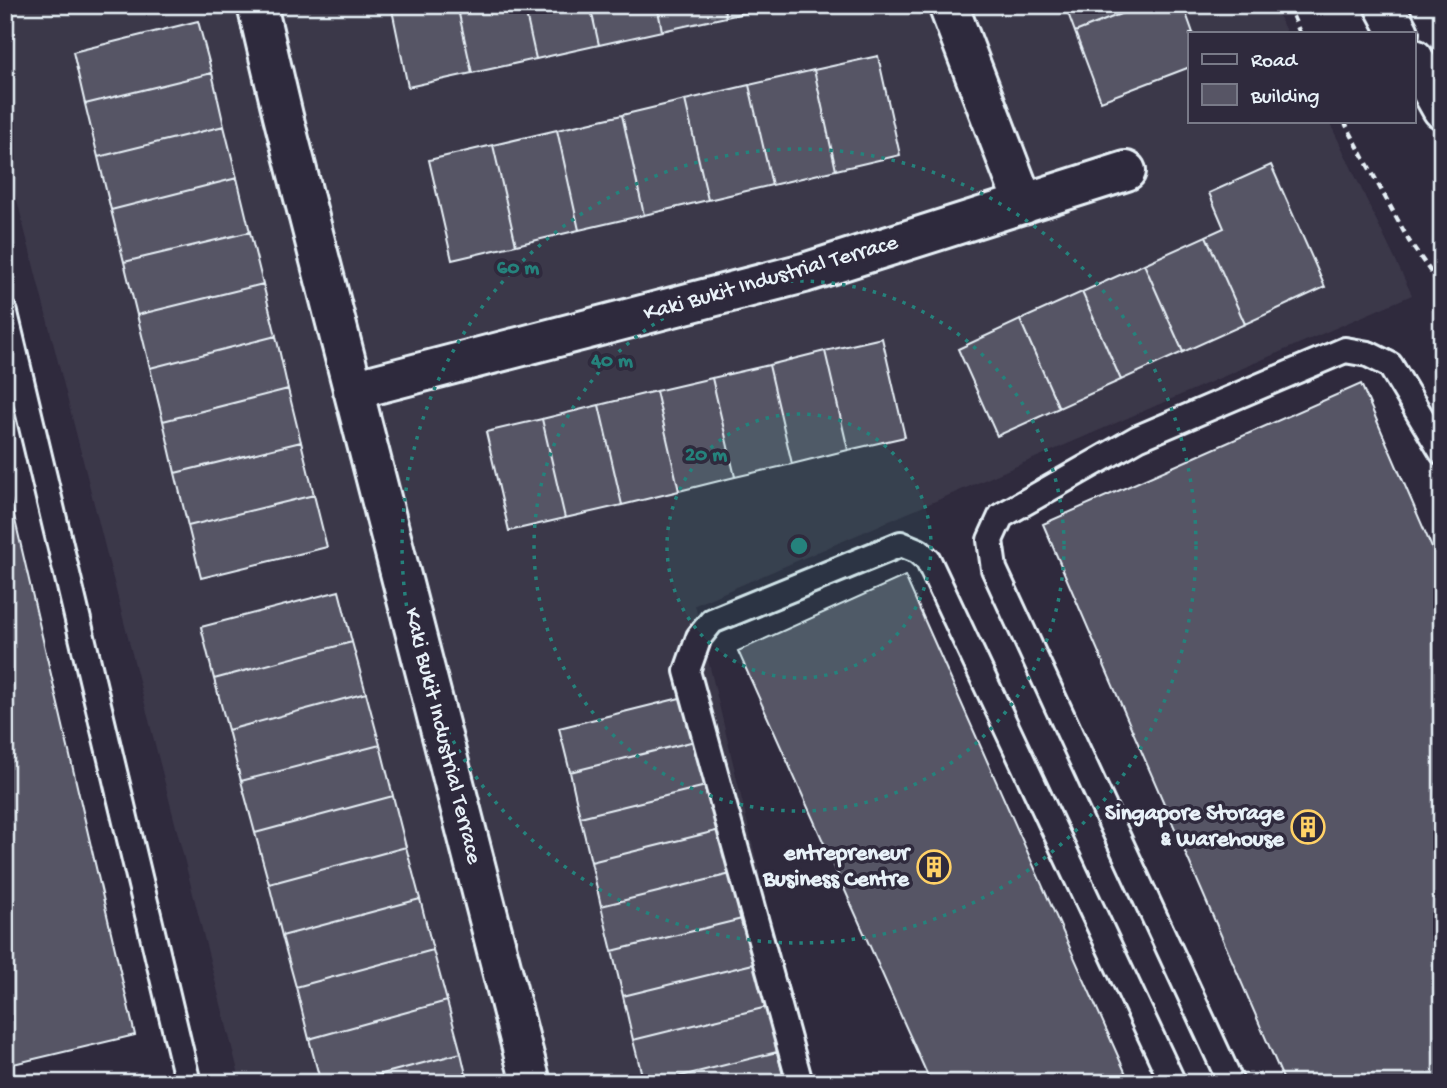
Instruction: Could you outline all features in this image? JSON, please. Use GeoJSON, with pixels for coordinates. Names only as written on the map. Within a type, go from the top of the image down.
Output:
{"type":"FeatureCollection","features":[{"type":"Feature","properties":{"kind":"street","name":"Kaki Bukit Industrial Terrace"},"geometry":{"type":"LineString","coordinates":[[257,5],[531,1083]]}},
{"type":"Feature","properties":{"kind":"street"},"geometry":{"type":"LineString","coordinates":[[948,5],[1024,204]]}},
{"type":"Feature","properties":{"kind":"street"},"geometry":{"type":"LineString","coordinates":[[1384,5],[1398,32]]}},
{"type":"Feature","properties":{"kind":"street"},"geometry":{"type":"LineString","coordinates":[[1416,63],[1442,109]]}},
{"type":"Feature","properties":{"kind":"street","name":"Kaki Bukit Industrial Terrace"},"geometry":{"type":"LineString","coordinates":[[353,390],[804,273],[1126,172]]}},
{"type":"Feature","properties":{"kind":"lane"},"geometry":{"type":"LineString","coordinates":[[5,313],[188,1083]]}},
{"type":"Feature","properties":{"kind":"lane"},"geometry":{"type":"LineString","coordinates":[[1231,1083],[994,569],[990,540],[1001,516],[1138,438],[1345,350],[1368,354],[1390,365],[1442,452]]}},
{"type":"Feature","properties":{"kind":"lane"},"geometry":{"type":"LineString","coordinates":[[800,1083],[687,671],[699,637],[712,621],[901,544],[918,551],[929,560],[1173,1083]]}},
{"type":"Feature","properties":{"kind":"path"},"geometry":{"type":"LineString","coordinates":[[1288,5],[1300,32]]}},
{"type":"Feature","properties":{"kind":"path"},"geometry":{"type":"LineString","coordinates":[[1345,122],[1409,241],[1442,288]]}},
{"type":"Feature","properties":{"kind":"shaded area"},"geometry":{"type":"Polygon","coordinates":[[[5,5],[1273,5],[1286,32],[1188,32],[1188,122],[1329,122],[1412,295],[695,605],[810,1083],[241,1083],[5,153],[5,5]]]}},
{"type":"Feature","properties":{"kind":"building"},"geometry":{"type":"Polygon","coordinates":[[[391,5],[457,5],[472,73],[408,87],[391,5]]]}},
{"type":"Feature","properties":{"kind":"building"},"geometry":{"type":"Polygon","coordinates":[[[457,5],[524,5],[536,59],[472,73],[457,5]]]}},
{"type":"Feature","properties":{"kind":"building"},"geometry":{"type":"Polygon","coordinates":[[[524,5],[590,5],[599,45],[536,59],[524,5]]]}},
{"type":"Feature","properties":{"kind":"building"},"geometry":{"type":"Polygon","coordinates":[[[590,5],[657,5],[662,31],[599,45],[590,5]]]}},
{"type":"Feature","properties":{"kind":"building"},"geometry":{"type":"Polygon","coordinates":[[[657,5],[723,5],[726,17],[662,31],[657,5]]]}},
{"type":"Feature","properties":{"kind":"building"},"geometry":{"type":"Polygon","coordinates":[[[723,5],[781,5],[726,17],[723,5]]]}},
{"type":"Feature","properties":{"kind":"building"},"geometry":{"type":"Polygon","coordinates":[[[1065,5],[1143,5],[1075,32],[1065,5]]]}},
{"type":"Feature","properties":{"kind":"building"},"geometry":{"type":"Polygon","coordinates":[[[1143,5],[1183,5],[1193,32],[1188,32],[1188,68],[1101,101],[1075,32],[1143,5]]]}},
{"type":"Feature","properties":{"kind":"building"},"geometry":{"type":"Polygon","coordinates":[[[198,21],[212,73],[85,104],[73,52],[198,21]]]}},
{"type":"Feature","properties":{"kind":"building"},"geometry":{"type":"Polygon","coordinates":[[[878,56],[900,155],[836,170],[814,70],[878,56]]]}},
{"type":"Feature","properties":{"kind":"building"},"geometry":{"type":"Polygon","coordinates":[[[814,70],[836,170],[772,185],[749,85],[814,70]]]}},
{"type":"Feature","properties":{"kind":"building"},"geometry":{"type":"Polygon","coordinates":[[[212,73],[224,126],[98,157],[85,104],[212,73]]]}},
{"type":"Feature","properties":{"kind":"building"},"geometry":{"type":"Polygon","coordinates":[[[749,85],[772,185],[708,200],[685,100],[749,85]]]}},
{"type":"Feature","properties":{"kind":"building"},"geometry":{"type":"Polygon","coordinates":[[[685,100],[708,200],[644,215],[622,115],[685,100]]]}},
{"type":"Feature","properties":{"kind":"building"},"geometry":{"type":"Polygon","coordinates":[[[622,115],[644,215],[579,230],[557,130],[622,115]]]}},
{"type":"Feature","properties":{"kind":"building"},"geometry":{"type":"Polygon","coordinates":[[[224,126],[237,178],[111,210],[98,157],[224,126]]]}},
{"type":"Feature","properties":{"kind":"building"},"geometry":{"type":"Polygon","coordinates":[[[557,130],[579,230],[516,245],[493,145],[557,130]]]}},
{"type":"Feature","properties":{"kind":"building"},"geometry":{"type":"Polygon","coordinates":[[[493,145],[516,245],[452,260],[429,160],[493,145]]]}},
{"type":"Feature","properties":{"kind":"building"},"geometry":{"type":"Polygon","coordinates":[[[1271,165],[1325,287],[1245,324],[1206,236],[1224,228],[1209,193],[1271,165]]]}},
{"type":"Feature","properties":{"kind":"building"},"geometry":{"type":"Polygon","coordinates":[[[237,178],[250,232],[124,262],[111,210],[237,178]]]}},
{"type":"Feature","properties":{"kind":"building"},"geometry":{"type":"Polygon","coordinates":[[[250,232],[263,284],[137,315],[124,262],[250,232]]]}},
{"type":"Feature","properties":{"kind":"building"},"geometry":{"type":"Polygon","coordinates":[[[1206,236],[1245,324],[1183,352],[1144,264],[1206,236]]]}},
{"type":"Feature","properties":{"kind":"building"},"geometry":{"type":"Polygon","coordinates":[[[1144,264],[1183,352],[1121,380],[1082,292],[1144,264]]]}},
{"type":"Feature","properties":{"kind":"building"},"geometry":{"type":"Polygon","coordinates":[[[263,284],[276,336],[150,368],[137,315],[263,284]]]}},
{"type":"Feature","properties":{"kind":"building"},"geometry":{"type":"Polygon","coordinates":[[[1082,292],[1121,380],[1059,408],[1020,320],[1082,292]]]}},
{"type":"Feature","properties":{"kind":"building"},"geometry":{"type":"Polygon","coordinates":[[[1020,320],[1059,408],[997,436],[958,349],[1020,320]]]}},
{"type":"Feature","properties":{"kind":"building"},"geometry":{"type":"Polygon","coordinates":[[[276,336],[288,389],[163,421],[150,368],[276,336]]]}},
{"type":"Feature","properties":{"kind":"building"},"geometry":{"type":"Polygon","coordinates":[[[882,338],[905,437],[848,450],[825,351],[882,338]]]}},
{"type":"Feature","properties":{"kind":"building"},"geometry":{"type":"Polygon","coordinates":[[[825,351],[848,450],[792,464],[769,365],[825,351]]]}},
{"type":"Feature","properties":{"kind":"building"},"geometry":{"type":"Polygon","coordinates":[[[769,365],[792,464],[735,477],[712,378],[769,365]]]}},
{"type":"Feature","properties":{"kind":"building"},"geometry":{"type":"Polygon","coordinates":[[[712,378],[735,477],[679,491],[656,391],[712,378]]]}},
{"type":"Feature","properties":{"kind":"building","name":"Singapore Storage & Warehouse"},"geometry":{"type":"Polygon","coordinates":[[[1361,384],[1442,571],[1442,1083],[1285,1083],[1043,524],[1361,384]]]}},
{"type":"Feature","properties":{"kind":"building"},"geometry":{"type":"Polygon","coordinates":[[[288,389],[301,442],[175,473],[163,421],[288,389]]]}},
{"type":"Feature","properties":{"kind":"building"},"geometry":{"type":"Polygon","coordinates":[[[656,391],[679,491],[622,505],[599,405],[656,391]]]}},
{"type":"Feature","properties":{"kind":"building"},"geometry":{"type":"Polygon","coordinates":[[[599,405],[622,505],[565,518],[542,419],[599,405]]]}},
{"type":"Feature","properties":{"kind":"building"},"geometry":{"type":"Polygon","coordinates":[[[542,419],[565,518],[509,531],[486,432],[542,419]]]}},
{"type":"Feature","properties":{"kind":"building"},"geometry":{"type":"Polygon","coordinates":[[[301,442],[314,495],[188,526],[175,473],[301,442]]]}},
{"type":"Feature","properties":{"kind":"building"},"geometry":{"type":"Polygon","coordinates":[[[5,477],[135,1035],[5,1066],[5,477]]]}},
{"type":"Feature","properties":{"kind":"building"},"geometry":{"type":"Polygon","coordinates":[[[314,495],[327,547],[201,578],[188,526],[314,495]]]}},
{"type":"Feature","properties":{"kind":"building","name":"entrepreneur Business Centre"},"geometry":{"type":"Polygon","coordinates":[[[905,576],[1130,1083],[931,1083],[738,651],[905,576]]]}},
{"type":"Feature","properties":{"kind":"building"},"geometry":{"type":"Polygon","coordinates":[[[339,591],[352,642],[214,679],[201,627],[339,591]]]}},
{"type":"Feature","properties":{"kind":"building"},"geometry":{"type":"Polygon","coordinates":[[[352,642],[366,693],[228,730],[214,679],[352,642]]]}},
{"type":"Feature","properties":{"kind":"building"},"geometry":{"type":"Polygon","coordinates":[[[366,693],[380,745],[241,781],[228,730],[366,693]]]}},
{"type":"Feature","properties":{"kind":"building"},"geometry":{"type":"Polygon","coordinates":[[[692,695],[703,739],[570,772],[559,728],[692,695]]]}},
{"type":"Feature","properties":{"kind":"building"},"geometry":{"type":"Polygon","coordinates":[[[703,739],[714,784],[580,817],[570,772],[703,739]]]}},
{"type":"Feature","properties":{"kind":"building"},"geometry":{"type":"Polygon","coordinates":[[[380,745],[393,796],[255,833],[241,781],[380,745]]]}},
{"type":"Feature","properties":{"kind":"building"},"geometry":{"type":"Polygon","coordinates":[[[714,784],[724,829],[591,862],[580,817],[714,784]]]}},
{"type":"Feature","properties":{"kind":"building"},"geometry":{"type":"Polygon","coordinates":[[[393,796],[406,847],[269,884],[255,833],[393,796]]]}},
{"type":"Feature","properties":{"kind":"building"},"geometry":{"type":"Polygon","coordinates":[[[724,829],[735,873],[601,906],[591,862],[724,829]]]}},
{"type":"Feature","properties":{"kind":"building"},"geometry":{"type":"Polygon","coordinates":[[[406,847],[420,899],[282,936],[269,884],[406,847]]]}},
{"type":"Feature","properties":{"kind":"building"},"geometry":{"type":"Polygon","coordinates":[[[735,873],[746,918],[612,951],[601,906],[735,873]]]}},
{"type":"Feature","properties":{"kind":"building"},"geometry":{"type":"Polygon","coordinates":[[[420,899],[433,950],[296,987],[282,936],[420,899]]]}},
{"type":"Feature","properties":{"kind":"building"},"geometry":{"type":"Polygon","coordinates":[[[746,918],[757,963],[623,996],[612,951],[746,918]]]}},
{"type":"Feature","properties":{"kind":"building"},"geometry":{"type":"Polygon","coordinates":[[[433,950],[447,1001],[309,1039],[296,987],[433,950]]]}},
{"type":"Feature","properties":{"kind":"building"},"geometry":{"type":"Polygon","coordinates":[[[757,963],[767,1007],[633,1040],[623,996],[757,963]]]}},
{"type":"Feature","properties":{"kind":"building"},"geometry":{"type":"Polygon","coordinates":[[[447,1001],[461,1053],[348,1083],[321,1083],[309,1039],[447,1001]]]}},
{"type":"Feature","properties":{"kind":"building"},"geometry":{"type":"Polygon","coordinates":[[[767,1007],[777,1052],[644,1083],[633,1040],[767,1007]]]}},
{"type":"Feature","properties":{"kind":"building"},"geometry":{"type":"Polygon","coordinates":[[[777,1052],[785,1083],[653,1083],[777,1052]]]}},
{"type":"Feature","properties":{"kind":"building"},"geometry":{"type":"Polygon","coordinates":[[[461,1053],[468,1083],[348,1083],[461,1053]]]}},
{"type":"Feature","properties":{"kind":"place","name":"Singapore Storage & Warehouse"},"geometry":{"type":"Point","coordinates":[1308,827]}},
{"type":"Feature","properties":{"kind":"place","name":"entrepreneur Business Centre"},"geometry":{"type":"Point","coordinates":[934,867]}}]}
